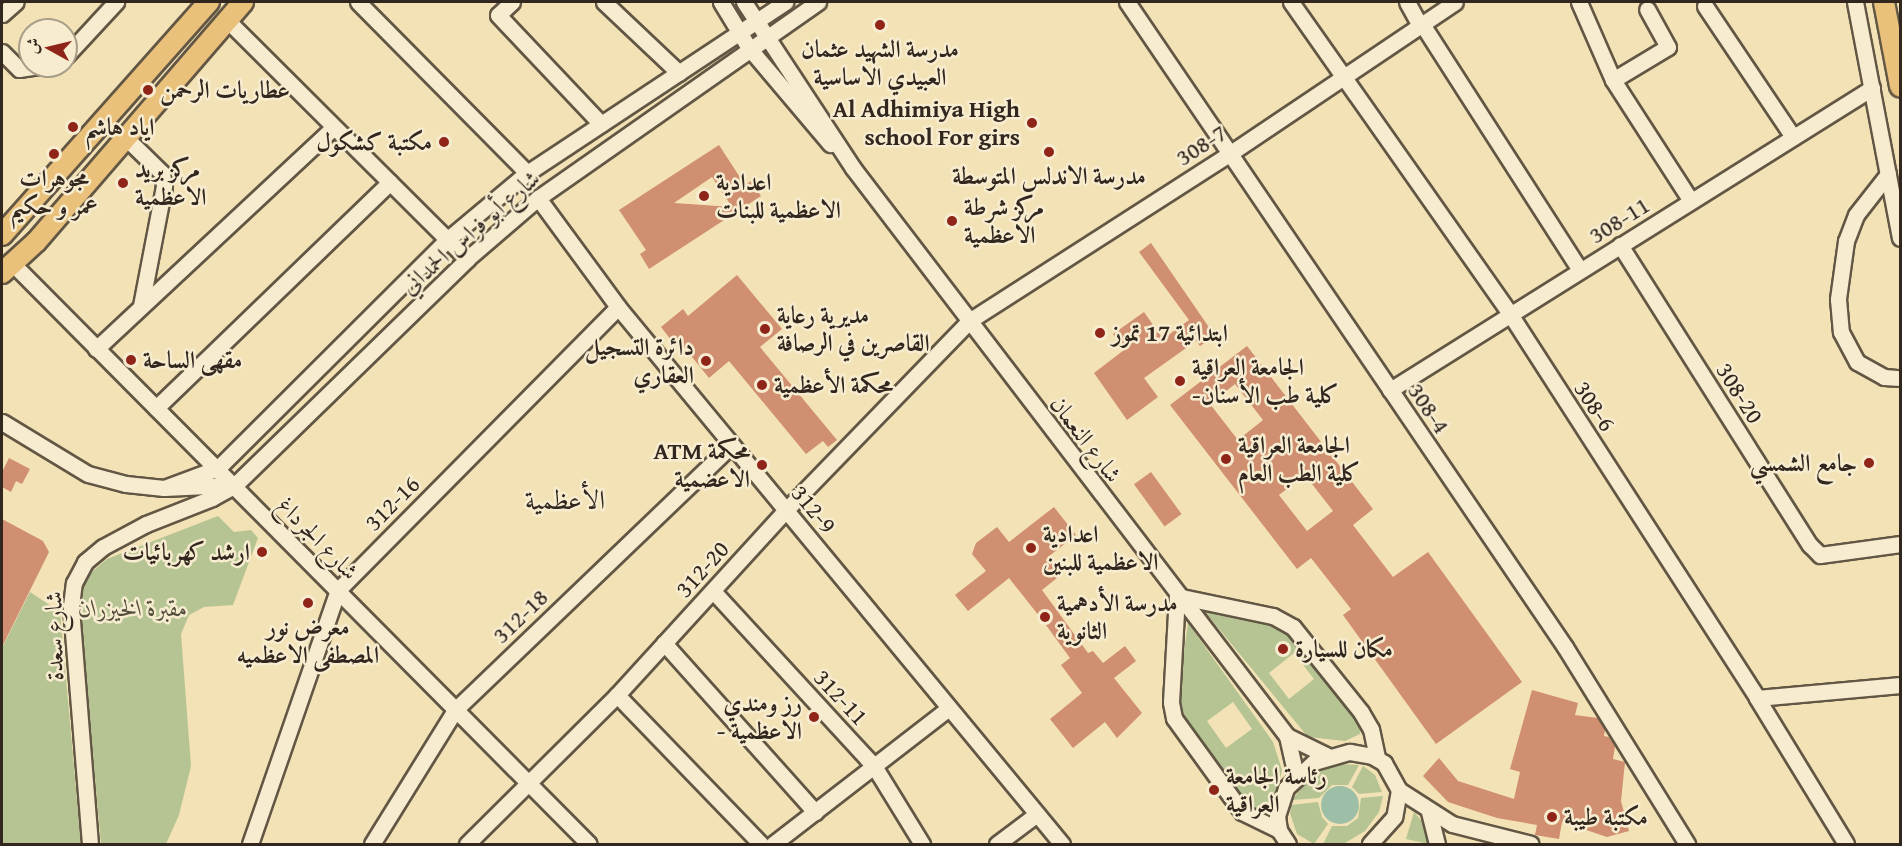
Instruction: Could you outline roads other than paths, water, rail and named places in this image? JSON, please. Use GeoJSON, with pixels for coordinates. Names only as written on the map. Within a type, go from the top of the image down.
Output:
{"type":"FeatureCollection","features":[{"type":"Feature","properties":{"kind":"main road"},"geometry":{"type":"LineString","coordinates":[[2,235],[208,2]]}},
{"type":"Feature","properties":{"kind":"main road"},"geometry":{"type":"LineString","coordinates":[[7,268],[243,2]]}},
{"type":"Feature","properties":{"kind":"main road"},"geometry":{"type":"LineString","coordinates":[[1884,2],[1900,86]]}},
{"type":"Feature","properties":{"kind":"street"},"geometry":{"type":"LineString","coordinates":[[2,14],[16,2]]}},
{"type":"Feature","properties":{"kind":"street"},"geometry":{"type":"LineString","coordinates":[[78,43],[116,2]]}},
{"type":"Feature","properties":{"kind":"street"},"geometry":{"type":"LineString","coordinates":[[358,2],[527,173]]}},
{"type":"Feature","properties":{"kind":"street"},"geometry":{"type":"LineString","coordinates":[[512,2],[498,15],[601,124]]}},
{"type":"Feature","properties":{"kind":"street"},"geometry":{"type":"LineString","coordinates":[[604,2],[679,73]]}},
{"type":"Feature","properties":{"kind":"street","name":"شارع النعمان"},"geometry":{"type":"LineString","coordinates":[[721,2],[738,33],[799,112],[853,168]]}},
{"type":"Feature","properties":{"kind":"street","name":"شارع النعمان"},"geometry":{"type":"LineString","coordinates":[[744,2],[853,168],[1177,596],[1287,736],[1296,776]]}},
{"type":"Feature","properties":{"kind":"street","name":"شارع أبو فراس الحمداني"},"geometry":{"type":"LineString","coordinates":[[164,488],[218,468],[448,239],[527,173],[785,2]]}},
{"type":"Feature","properties":{"kind":"street","name":"شارع أبو فراس الحمداني"},"geometry":{"type":"LineString","coordinates":[[2,422],[88,474],[126,484],[164,488],[234,485],[467,259],[538,198],[749,48],[818,2]]}},
{"type":"Feature","properties":{"kind":"street","name":"308-4"},"geometry":{"type":"LineString","coordinates":[[1127,2],[1565,647],[1687,844]]}},
{"type":"Feature","properties":{"kind":"street","name":"308-6"},"geometry":{"type":"LineString","coordinates":[[1291,2],[1341,77],[1510,314],[1757,698],[1846,844]]}},
{"type":"Feature","properties":{"kind":"street"},"geometry":{"type":"LineString","coordinates":[[1407,2],[1580,270]]}},
{"type":"Feature","properties":{"kind":"street","name":"308-7"},"geometry":{"type":"LineString","coordinates":[[969,321],[1229,154],[1455,2]]}},
{"type":"Feature","properties":{"kind":"street"},"geometry":{"type":"LineString","coordinates":[[1579,2],[1613,80],[1691,201]]}},
{"type":"Feature","properties":{"kind":"street"},"geometry":{"type":"LineString","coordinates":[[1856,2],[1900,238]]}},
{"type":"Feature","properties":{"kind":"street"},"geometry":{"type":"LineString","coordinates":[[1705,6],[1793,137]]}},
{"type":"Feature","properties":{"kind":"street"},"geometry":{"type":"LineString","coordinates":[[1613,80],[1668,47],[1647,9]]}},
{"type":"Feature","properties":{"kind":"street"},"geometry":{"type":"LineString","coordinates":[[227,20],[467,259]]}},
{"type":"Feature","properties":{"kind":"street"},"geometry":{"type":"LineString","coordinates":[[2,52],[18,68]]}},
{"type":"Feature","properties":{"kind":"street","name":"308-11"},"geometry":{"type":"LineString","coordinates":[[1390,390],[1872,88]]}},
{"type":"Feature","properties":{"kind":"street"},"geometry":{"type":"LineString","coordinates":[[96,349],[334,127]]}},
{"type":"Feature","properties":{"kind":"street"},"geometry":{"type":"LineString","coordinates":[[124,137],[162,173],[164,186],[141,306]]}},
{"type":"Feature","properties":{"kind":"street"},"geometry":{"type":"LineString","coordinates":[[1888,174],[1856,215],[1846,241],[1838,299],[1841,332],[1857,363],[1884,377],[1900,378]]}},
{"type":"Feature","properties":{"kind":"street"},"geometry":{"type":"LineString","coordinates":[[156,408],[390,182]]}},
{"type":"Feature","properties":{"kind":"street","name":"312-9"},"geometry":{"type":"LineString","coordinates":[[538,198],[618,308],[1062,844]]}},
{"type":"Feature","properties":{"kind":"street","name":"308-20"},"geometry":{"type":"LineString","coordinates":[[1620,245],[1810,546],[1820,555],[1900,544]]}},
{"type":"Feature","properties":{"kind":"street","name":"شارع الجرداغ"},"geometry":{"type":"LineString","coordinates":[[7,268],[96,349],[218,468],[589,844]]}},
{"type":"Feature","properties":{"kind":"street","name":"312-16"},"geometry":{"type":"LineString","coordinates":[[250,844],[338,590],[618,308]]}},
{"type":"Feature","properties":{"kind":"street","name":"312-20"},"geometry":{"type":"LineString","coordinates":[[467,844],[617,695],[786,510],[969,321]]}},
{"type":"Feature","properties":{"kind":"street","name":"312-18"},"geometry":{"type":"LineString","coordinates":[[372,844],[455,710],[731,445]]}},
{"type":"Feature","properties":{"kind":"street","name":"شارع سعدة"},"geometry":{"type":"LineString","coordinates":[[90,844],[71,606],[74,583],[85,562],[103,547],[234,485]]}},
{"type":"Feature","properties":{"kind":"street","name":"312-11"},"geometry":{"type":"LineString","coordinates":[[713,591],[874,766],[922,844]]}},
{"type":"Feature","properties":{"kind":"street"},"geometry":{"type":"LineString","coordinates":[[1285,840],[1242,813],[1174,718],[1171,702],[1177,596],[1273,616],[1293,627],[1361,712],[1371,729],[1377,758]]}},
{"type":"Feature","properties":{"kind":"street"},"geometry":{"type":"LineString","coordinates":[[664,643],[815,812]]}},
{"type":"Feature","properties":{"kind":"street"},"geometry":{"type":"LineString","coordinates":[[1757,698],[1900,685]]}},
{"type":"Feature","properties":{"kind":"street"},"geometry":{"type":"LineString","coordinates":[[617,695],[761,844]]}},
{"type":"Feature","properties":{"kind":"street"},"geometry":{"type":"LineString","coordinates":[[773,844],[949,708]]}},
{"type":"Feature","properties":{"kind":"street","name":"شارع النعمان"},"geometry":{"type":"LineString","coordinates":[[1287,736],[1328,756]]}},
{"type":"Feature","properties":{"kind":"street"},"geometry":{"type":"LineString","coordinates":[[1285,840],[1280,801],[1296,776],[1328,756],[1358,752],[1377,758],[1390,768],[1399,790],[1429,812],[1496,841],[1531,844]]}},
{"type":"Feature","properties":{"kind":"street"},"geometry":{"type":"LineString","coordinates":[[1370,844],[1394,817],[1399,790]]}},
{"type":"Feature","properties":{"kind":"street"},"geometry":{"type":"LineString","coordinates":[[1429,812],[1437,844]]}},
{"type":"Feature","properties":{"kind":"street"},"geometry":{"type":"LineString","coordinates":[[997,844],[1037,814]]}},
{"type":"Feature","properties":{"kind":"place","name":"مدرسة الشهيد عثمان العبيدي الاساسية"},"geometry":{"type":"Point","coordinates":[880,25]}},
{"type":"Feature","properties":{"kind":"place","name":"عطاريات الرحمن"},"geometry":{"type":"Point","coordinates":[148,90]}},
{"type":"Feature","properties":{"kind":"place","name":"Al Adhimiya High school For girs"},"geometry":{"type":"Point","coordinates":[1032,123]}},
{"type":"Feature","properties":{"kind":"place","name":"اياد هاشم"},"geometry":{"type":"Point","coordinates":[73,127]}},
{"type":"Feature","properties":{"kind":"place","name":"مكتبة كشكول"},"geometry":{"type":"Point","coordinates":[444,142]}},
{"type":"Feature","properties":{"kind":"place","name":"مدرسة الاندلس المتوسطة"},"geometry":{"type":"Point","coordinates":[1049,152]}},
{"type":"Feature","properties":{"kind":"place","name":"مجوهرات عمر و حكيم"},"geometry":{"type":"Point","coordinates":[54,154]}},
{"type":"Feature","properties":{"kind":"place","name":"مركز بريد الاعظمية"},"geometry":{"type":"Point","coordinates":[123,183]}},
{"type":"Feature","properties":{"kind":"place","name":"اعدادية الاعظمية للبنات"},"geometry":{"type":"Point","coordinates":[704,196]}},
{"type":"Feature","properties":{"kind":"place","name":"مركز شرطة الاعظمية"},"geometry":{"type":"Point","coordinates":[952,221]}},
{"type":"Feature","properties":{"kind":"place","name":"مديرية رعاية القاصرين في الرصافة"},"geometry":{"type":"Point","coordinates":[765,329]}},
{"type":"Feature","properties":{"kind":"place","name":"ابتدائية 17 تموز"},"geometry":{"type":"Point","coordinates":[1100,333]}},
{"type":"Feature","properties":{"kind":"place","name":"مقهى الساحة"},"geometry":{"type":"Point","coordinates":[131,360]}},
{"type":"Feature","properties":{"kind":"place","name":"دائرة التسجيل العقاري"},"geometry":{"type":"Point","coordinates":[706,361]}},
{"type":"Feature","properties":{"kind":"place","name":"الجامعة العراقية -كلية طب الأسنان"},"geometry":{"type":"Point","coordinates":[1180,381]}},
{"type":"Feature","properties":{"kind":"place","name":"محكمة الأعظمية"},"geometry":{"type":"Point","coordinates":[762,385]}},
{"type":"Feature","properties":{"kind":"place","name":"الجامعة العراقية كلية الطب العام"},"geometry":{"type":"Point","coordinates":[1226,459]}},
{"type":"Feature","properties":{"kind":"place","name":"جامع الشمسي"},"geometry":{"type":"Point","coordinates":[1869,463]}},
{"type":"Feature","properties":{"kind":"place","name":"ATM محكمة الاعضمية"},"geometry":{"type":"Point","coordinates":[762,465]}},
{"type":"Feature","properties":{"kind":"place","name":"اعدادية الاعظمية للبنين"},"geometry":{"type":"Point","coordinates":[1031,548]}},
{"type":"Feature","properties":{"kind":"place","name":"ارشد كهربائيات"},"geometry":{"type":"Point","coordinates":[262,552]}},
{"type":"Feature","properties":{"kind":"place","name":"معرض نور المصطفى الاعظميه"},"geometry":{"type":"Point","coordinates":[308,603]}},
{"type":"Feature","properties":{"kind":"place","name":"مدرسة الأدهمية الثانوية"},"geometry":{"type":"Point","coordinates":[1045,617]}},
{"type":"Feature","properties":{"kind":"place","name":"مكان للسيارة"},"geometry":{"type":"Point","coordinates":[1283,649]}},
{"type":"Feature","properties":{"kind":"place","name":"رز ومندي - الاعظمية"},"geometry":{"type":"Point","coordinates":[814,717]}},
{"type":"Feature","properties":{"kind":"place","name":"رئاسة الجامعة العراقية"},"geometry":{"type":"Point","coordinates":[1214,790]}},
{"type":"Feature","properties":{"kind":"place","name":"مكتبة طيبة"},"geometry":{"type":"Point","coordinates":[1552,817]}},
{"type":"Feature","properties":{"kind":"district","name":"الأعظمية"},"geometry":{"type":"Point","coordinates":[565,500]}},
{"type":"Feature","properties":{"kind":"park label","name":"مقبرة الخيزران"},"geometry":{"type":"Point","coordinates":[133,608]}}]}
